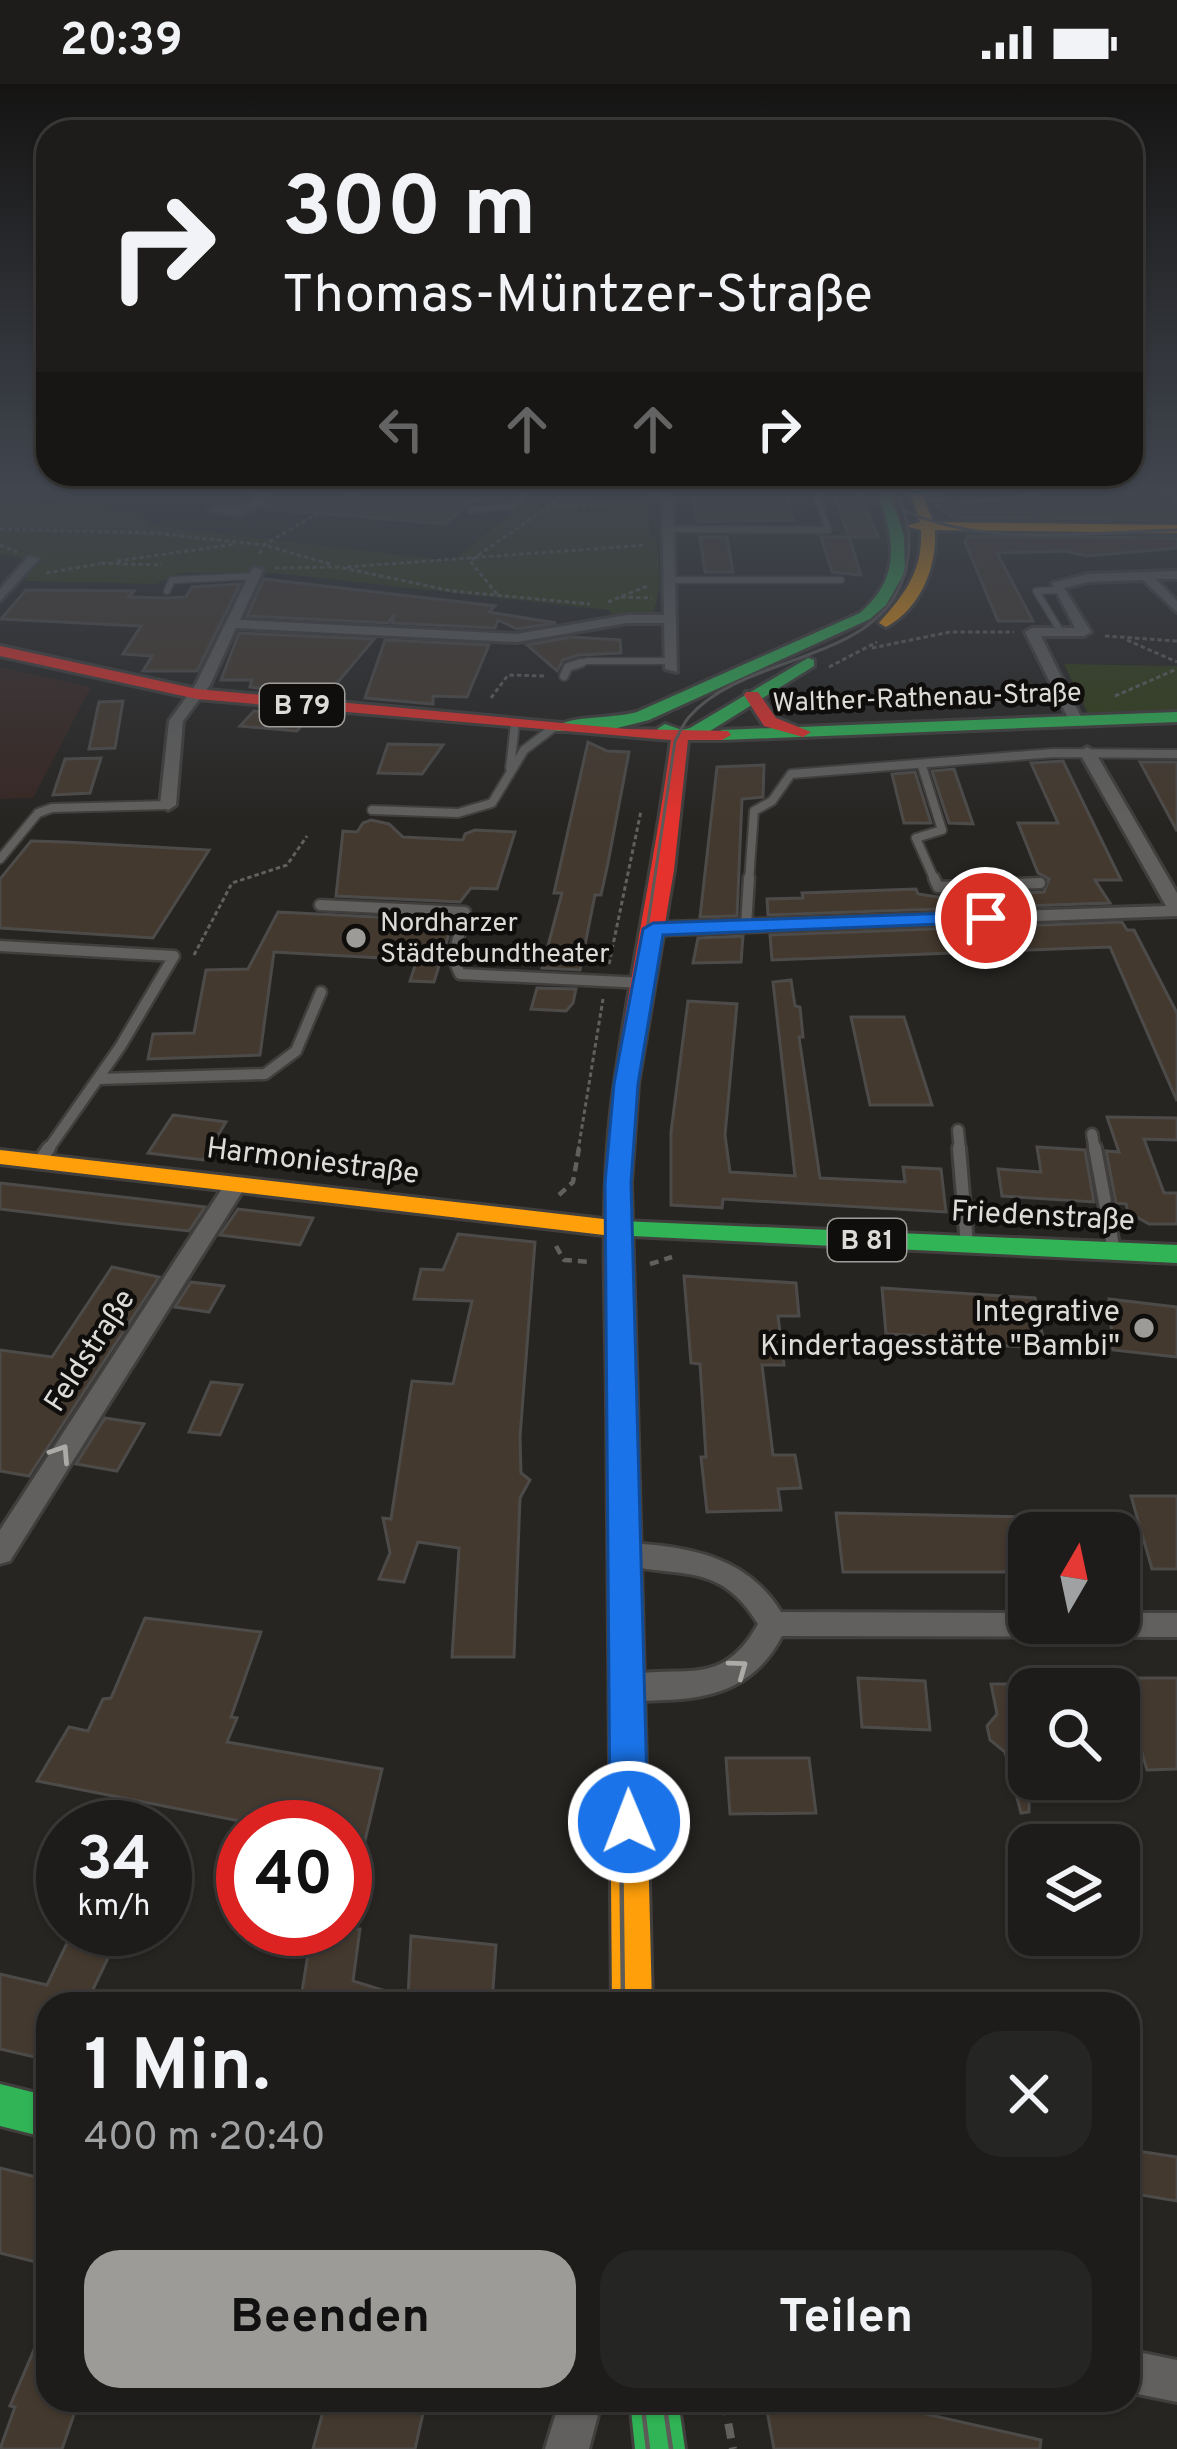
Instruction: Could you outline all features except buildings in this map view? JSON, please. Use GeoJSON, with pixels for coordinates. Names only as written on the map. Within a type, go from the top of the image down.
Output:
{"type":"FeatureCollection","features":[{"type":"Feature","properties":{"kind":"street"},"geometry":{"type":"LineString","coordinates":[[168,805],[176,721],[197,694],[241,603]]}},
{"type":"Feature","properties":{"kind":"street"},"geometry":{"type":"LineString","coordinates":[[671,603],[672,665]]}},
{"type":"Feature","properties":{"kind":"street"},"geometry":{"type":"LineString","coordinates":[[554,728],[630,721],[843,629],[879,603]]}},
{"type":"Feature","properties":{"kind":"street"},"geometry":{"type":"LineString","coordinates":[[680,736],[702,729],[752,695],[900,612],[906,603]]}},
{"type":"Feature","properties":{"kind":"street"},"geometry":{"type":"LineString","coordinates":[[1067,603],[1084,632]]}},
{"type":"Feature","properties":{"kind":"street"},"geometry":{"type":"LineString","coordinates":[[231,624],[518,638],[627,619],[671,619]]}},
{"type":"Feature","properties":{"kind":"street"},"geometry":{"type":"LineString","coordinates":[[1074,718],[1032,632],[1084,632]]}},
{"type":"Feature","properties":{"kind":"street","name":"B 79"},"geometry":{"type":"LineString","coordinates":[[0,651],[197,694],[680,736]]}},
{"type":"Feature","properties":{"kind":"street"},"geometry":{"type":"LineString","coordinates":[[680,736],[663,724],[670,710],[692,693]]}},
{"type":"Feature","properties":{"kind":"street"},"geometry":{"type":"LineString","coordinates":[[752,695],[770,722],[803,732]]}},
{"type":"Feature","properties":{"kind":"street","name":"Walther-Rathenau-Straße"},"geometry":{"type":"LineString","coordinates":[[680,736],[1177,717]]}},
{"type":"Feature","properties":{"kind":"street"},"geometry":{"type":"LineString","coordinates":[[632,1992],[619,1229],[623,1110],[680,736]]}},
{"type":"Feature","properties":{"kind":"street"},"geometry":{"type":"LineString","coordinates":[[653,929],[1177,910],[1087,752]]}},
{"type":"Feature","properties":{"kind":"street","name":"Harmoniestraße"},"geometry":{"type":"LineString","coordinates":[[0,1157],[619,1229]]}},
{"type":"Feature","properties":{"kind":"street","name":"Feldstraße"},"geometry":{"type":"LineString","coordinates":[[0,1553],[12,1508],[236,1184]]}},
{"type":"Feature","properties":{"kind":"street","name":"Friedenstraße"},"geometry":{"type":"LineString","coordinates":[[619,1229],[1177,1254]]}},
{"type":"Feature","properties":{"kind":"street"},"geometry":{"type":"LineString","coordinates":[[626,1554],[715,1566],[741,1580],[764,1603],[773,1624],[764,1646],[744,1670],[712,1684],[628,1688]]}},
{"type":"Feature","properties":{"kind":"street"},"geometry":{"type":"LineString","coordinates":[[773,1624],[1177,1625]]}},
{"type":"Feature","properties":{"kind":"street"},"geometry":{"type":"LineString","coordinates":[[0,2105],[36,2114]]}},
{"type":"Feature","properties":{"kind":"street"},"geometry":{"type":"LineString","coordinates":[[1140,2373],[1177,2381]]}},
{"type":"Feature","properties":{"kind":"street"},"geometry":{"type":"LineString","coordinates":[[567,2449],[577,2412]]}},
{"type":"Feature","properties":{"kind":"street"},"geometry":{"type":"LineString","coordinates":[[656,2412],[661,2449]]}},
{"type":"Feature","properties":{"kind":"lane"},"geometry":{"type":"LineString","coordinates":[[1044,603],[1061,632]]}},
{"type":"Feature","properties":{"kind":"lane"},"geometry":{"type":"LineString","coordinates":[[564,676],[568,667],[587,661],[672,665]]}},
{"type":"Feature","properties":{"kind":"lane"},"geometry":{"type":"LineString","coordinates":[[510,769],[515,724]]}},
{"type":"Feature","properties":{"kind":"lane"},"geometry":{"type":"LineString","coordinates":[[371,810],[458,813],[491,802],[510,769],[540,734],[554,728]]}},
{"type":"Feature","properties":{"kind":"lane"},"geometry":{"type":"LineString","coordinates":[[746,926],[754,811],[772,801],[787,776],[1087,752],[1177,754]]}},
{"type":"Feature","properties":{"kind":"lane"},"geometry":{"type":"LineString","coordinates":[[922,766],[942,830],[916,838],[938,887],[1040,883]]}},
{"type":"Feature","properties":{"kind":"lane"},"geometry":{"type":"LineString","coordinates":[[0,859],[38,813],[52,808],[168,805]]}},
{"type":"Feature","properties":{"kind":"lane"},"geometry":{"type":"LineString","coordinates":[[320,905],[464,913],[454,958],[460,974],[644,983]]}},
{"type":"Feature","properties":{"kind":"lane"},"geometry":{"type":"LineString","coordinates":[[0,946],[174,956],[98,1079],[39,1162]]}},
{"type":"Feature","properties":{"kind":"lane"},"geometry":{"type":"LineString","coordinates":[[98,1079],[266,1074],[284,1068],[295,1058],[321,992]]}},
{"type":"Feature","properties":{"kind":"lane"},"geometry":{"type":"LineString","coordinates":[[958,1130],[967,1245]]}},
{"type":"Feature","properties":{"kind":"lane"},"geometry":{"type":"LineString","coordinates":[[1092,1134],[1114,1251]]}},
{"type":"Feature","properties":{"kind":"path"},"geometry":{"type":"LineString","coordinates":[[587,603],[648,619]]}},
{"type":"Feature","properties":{"kind":"path"},"geometry":{"type":"LineString","coordinates":[[866,649],[950,632],[1032,632]]}},
{"type":"Feature","properties":{"kind":"path"},"geometry":{"type":"LineString","coordinates":[[1084,632],[1177,641]]}},
{"type":"Feature","properties":{"kind":"path"},"geometry":{"type":"LineString","coordinates":[[1121,638],[1177,665]]}},
{"type":"Feature","properties":{"kind":"path"},"geometry":{"type":"LineString","coordinates":[[1162,656],[1177,641]]}},
{"type":"Feature","properties":{"kind":"path"},"geometry":{"type":"LineString","coordinates":[[1074,718],[1177,665]]}},
{"type":"Feature","properties":{"kind":"path"},"geometry":{"type":"LineString","coordinates":[[481,711],[508,675],[564,676]]}},
{"type":"Feature","properties":{"kind":"path"},"geometry":{"type":"LineString","coordinates":[[726,2412],[733,2449]]}},
{"type":"Feature","properties":{"kind":"shaded area"},"geometry":{"type":"Polygon","coordinates":[[[0,667],[91,687],[33,798],[0,799],[0,667]]]}},
{"type":"Feature","properties":{"kind":"green space"},"geometry":{"type":"Polygon","coordinates":[[[549,603],[656,603],[653,613],[612,615],[609,610],[549,603]]]}},
{"type":"Feature","properties":{"kind":"green space"},"geometry":{"type":"Polygon","coordinates":[[[1064,664],[1177,666],[1177,710],[1088,714],[1064,664]]]}},
{"type":"Feature","properties":{"kind":"tram line"},"geometry":{"type":"LineString","coordinates":[[617,1490],[613,1159],[675,741],[689,717],[714,696],[845,639],[889,603]]}},
{"type":"Feature","properties":{"kind":"tram line"},"geometry":{"type":"LineString","coordinates":[[617,1487],[623,1992]]}},
{"type":"Feature","properties":{"kind":"tram line"},"geometry":{"type":"LineString","coordinates":[[643,2412],[648,2449]]}},
{"type":"Feature","properties":{"kind":"tram line"},"geometry":{"type":"LineString","coordinates":[[666,2412],[671,2449]]}},
{"type":"Feature","properties":{"kind":"traffic: fast"},"geometry":{"type":"LineString","coordinates":[[562,727],[609,725],[643,716],[844,629],[879,603]]}},
{"type":"Feature","properties":{"kind":"traffic: fast"},"geometry":{"type":"LineString","coordinates":[[665,729],[680,736],[696,732],[808,663]]}},
{"type":"Feature","properties":{"kind":"traffic: fast"},"geometry":{"type":"LineString","coordinates":[[722,735],[1177,717]]}},
{"type":"Feature","properties":{"kind":"traffic: fast"},"geometry":{"type":"LineString","coordinates":[[621,1229],[1177,1254]]}},
{"type":"Feature","properties":{"kind":"traffic: fast"},"geometry":{"type":"LineString","coordinates":[[0,2105],[36,2114]]}},
{"type":"Feature","properties":{"kind":"traffic: fast"},"geometry":{"type":"LineString","coordinates":[[655,2412],[660,2449]]}},
{"type":"Feature","properties":{"kind":"traffic: slow"},"geometry":{"type":"LineString","coordinates":[[886,623],[905,603]]}},
{"type":"Feature","properties":{"kind":"traffic: slow"},"geometry":{"type":"LineString","coordinates":[[0,1157],[621,1229]]}},
{"type":"Feature","properties":{"kind":"traffic: slow"},"geometry":{"type":"LineString","coordinates":[[622,1402],[632,1992]]}},
{"type":"Feature","properties":{"kind":"traffic: jam"},"geometry":{"type":"LineString","coordinates":[[0,651],[197,694],[627,734],[722,735]]}},
{"type":"Feature","properties":{"kind":"traffic: jam"},"geometry":{"type":"LineString","coordinates":[[752,695],[770,722],[803,732]]}},
{"type":"Feature","properties":{"kind":"traffic: jam"},"geometry":{"type":"LineString","coordinates":[[622,1402],[618,1183],[626,1084],[664,870],[680,736]]}},
{"type":"Feature","properties":{"kind":"place","name":"Nordharzer Städtebundtheater"},"geometry":{"type":"Point","coordinates":[356,938]}},
{"type":"Feature","properties":{"kind":"place","name":"Integrative Kindertagesstätte \"Bambi\""},"geometry":{"type":"Point","coordinates":[1144,1328]}},
{"type":"Feature","properties":{"kind":"route"},"geometry":{"type":"LineString","coordinates":[[629,1822],[618,1183],[626,1084],[653,929],[986,918]]}}]}
